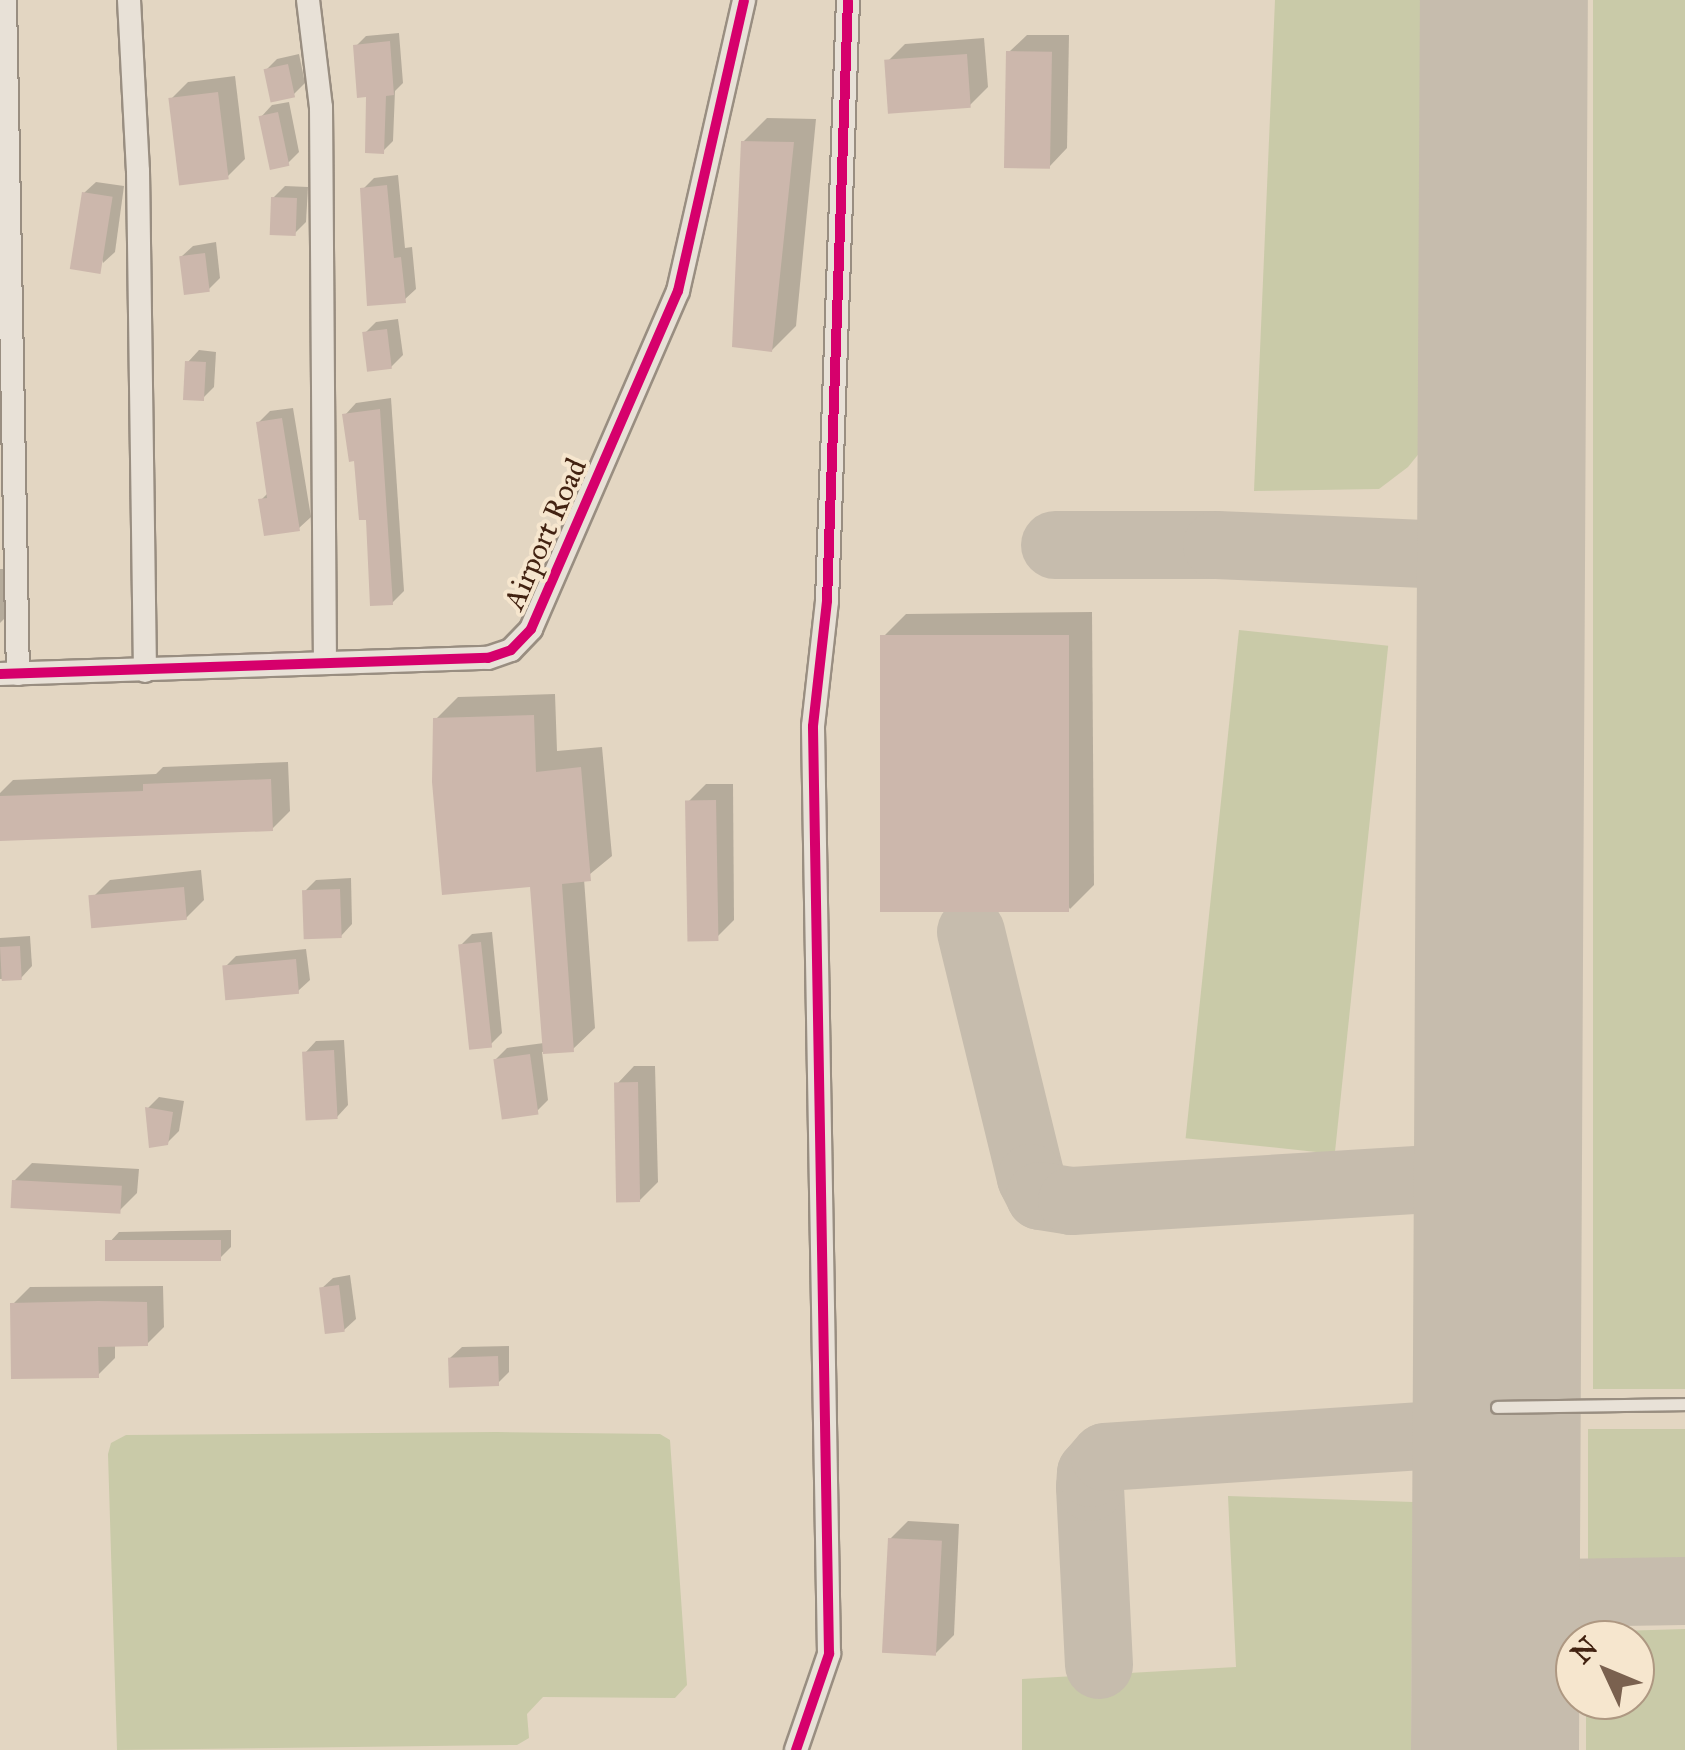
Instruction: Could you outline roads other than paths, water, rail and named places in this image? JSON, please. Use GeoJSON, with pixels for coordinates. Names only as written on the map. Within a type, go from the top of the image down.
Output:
{"type":"FeatureCollection","features":[{"type":"Feature","properties":{"kind":"street"},"geometry":{"type":"LineString","coordinates":[[5,0],[9,674]]}},
{"type":"Feature","properties":{"kind":"street"},"geometry":{"type":"LineString","coordinates":[[129,0],[138,171],[145,670]]}},
{"type":"Feature","properties":{"kind":"street"},"geometry":{"type":"LineString","coordinates":[[308,0],[321,108],[325,662]]}},
{"type":"Feature","properties":{"kind":"street","name":"Airport Road"},"geometry":{"type":"LineString","coordinates":[[9,674],[488,658],[511,650],[531,629],[678,291],[744,0]]}},
{"type":"Feature","properties":{"kind":"street"},"geometry":{"type":"LineString","coordinates":[[796,1750],[829,1654],[813,726],[827,601],[848,0]]}},
{"type":"Feature","properties":{"kind":"lane"},"geometry":{"type":"LineString","coordinates":[[1497,1407],[1685,1404]]}}]}
